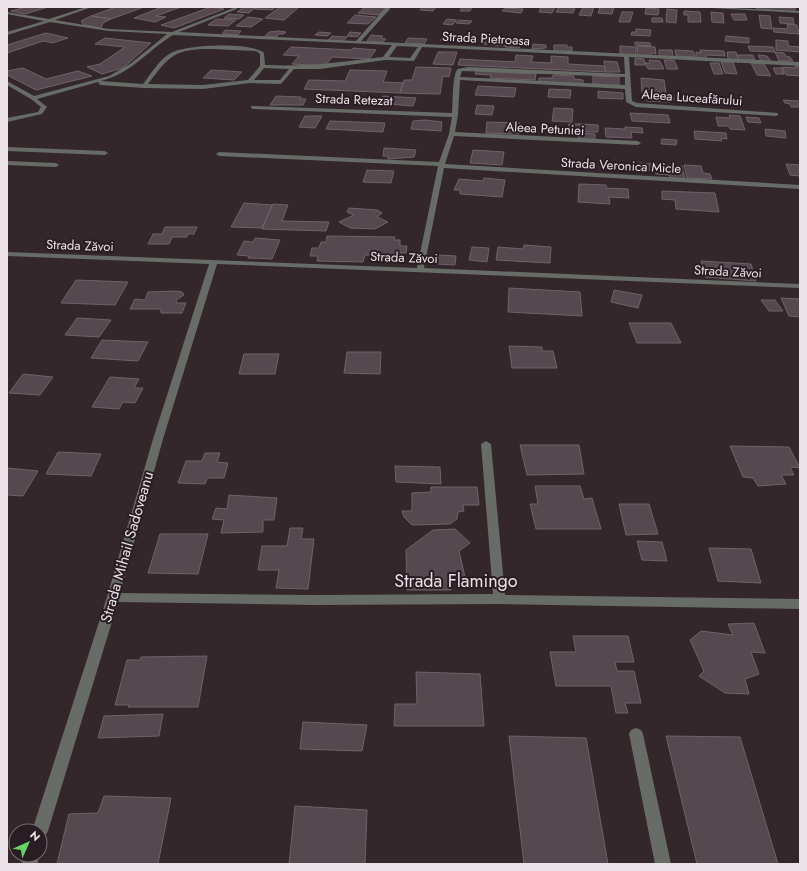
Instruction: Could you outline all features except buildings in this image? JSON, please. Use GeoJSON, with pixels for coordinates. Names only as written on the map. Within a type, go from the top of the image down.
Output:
{"type":"FeatureCollection","features":[{"type":"Feature","properties":{"kind":"street"},"geometry":{"type":"LineString","coordinates":[[7,34],[90,7]]}},
{"type":"Feature","properties":{"kind":"street"},"geometry":{"type":"LineString","coordinates":[[712,7],[800,12]]}},
{"type":"Feature","properties":{"kind":"street"},"geometry":{"type":"LineString","coordinates":[[33,98],[111,77],[122,72],[170,34],[235,8]]}},
{"type":"Feature","properties":{"kind":"street"},"geometry":{"type":"LineString","coordinates":[[357,42],[388,8]]}},
{"type":"Feature","properties":{"kind":"street","name":"Strada Pietroasa"},"geometry":{"type":"LineString","coordinates":[[7,13],[94,28],[170,34],[800,64]]}},
{"type":"Feature","properties":{"kind":"street"},"geometry":{"type":"LineString","coordinates":[[385,58],[396,44]]}},
{"type":"Feature","properties":{"kind":"street"},"geometry":{"type":"LineString","coordinates":[[263,66],[293,68],[320,67],[385,58],[412,60],[421,46]]}},
{"type":"Feature","properties":{"kind":"street"},"geometry":{"type":"LineString","coordinates":[[144,86],[170,54],[180,50],[195,48],[257,50],[262,53],[263,66],[250,81]]}},
{"type":"Feature","properties":{"kind":"street","name":"Aleea Luceafărului"},"geometry":{"type":"LineString","coordinates":[[626,56],[629,102],[636,105],[776,114]]}},
{"type":"Feature","properties":{"kind":"street"},"geometry":{"type":"LineString","coordinates":[[94,82],[144,86],[203,86],[250,81],[281,82],[293,68]]}},
{"type":"Feature","properties":{"kind":"street"},"geometry":{"type":"LineString","coordinates":[[420,270],[442,165],[452,134],[455,115],[457,78],[460,70],[468,69],[627,76]]}},
{"type":"Feature","properties":{"kind":"street"},"geometry":{"type":"LineString","coordinates":[[457,78],[627,87]]}},
{"type":"Feature","properties":{"kind":"street"},"geometry":{"type":"LineString","coordinates":[[7,83],[33,98],[44,107],[40,113],[7,120]]}},
{"type":"Feature","properties":{"kind":"street","name":"Strada Retezat"},"geometry":{"type":"LineString","coordinates":[[253,107],[455,115]]}},
{"type":"Feature","properties":{"kind":"street","name":"Aleea Petuniei"},"geometry":{"type":"LineString","coordinates":[[452,134],[638,143]]}},
{"type":"Feature","properties":{"kind":"street"},"geometry":{"type":"LineString","coordinates":[[7,149],[105,153]]}},
{"type":"Feature","properties":{"kind":"street","name":"Strada Veronica Micle"},"geometry":{"type":"LineString","coordinates":[[219,154],[442,165],[800,187]]}},
{"type":"Feature","properties":{"kind":"street"},"geometry":{"type":"LineString","coordinates":[[7,163],[56,165]]}},
{"type":"Feature","properties":{"kind":"street","name":"Strada Zăvoi"},"geometry":{"type":"LineString","coordinates":[[7,254],[800,286]]}},
{"type":"Feature","properties":{"kind":"street","name":"Strada Mihail Sadoveanu"},"geometry":{"type":"LineString","coordinates":[[42,823],[113,597],[158,439],[214,262]]}},
{"type":"Feature","properties":{"kind":"street"},"geometry":{"type":"LineString","coordinates":[[486,444],[499,599]]}},
{"type":"Feature","properties":{"kind":"street","name":"Strada Flamingo"},"geometry":{"type":"LineString","coordinates":[[113,597],[314,600],[499,599],[800,604]]}},
{"type":"Feature","properties":{"kind":"street"},"geometry":{"type":"LineString","coordinates":[[636,734],[663,864]]}}]}
